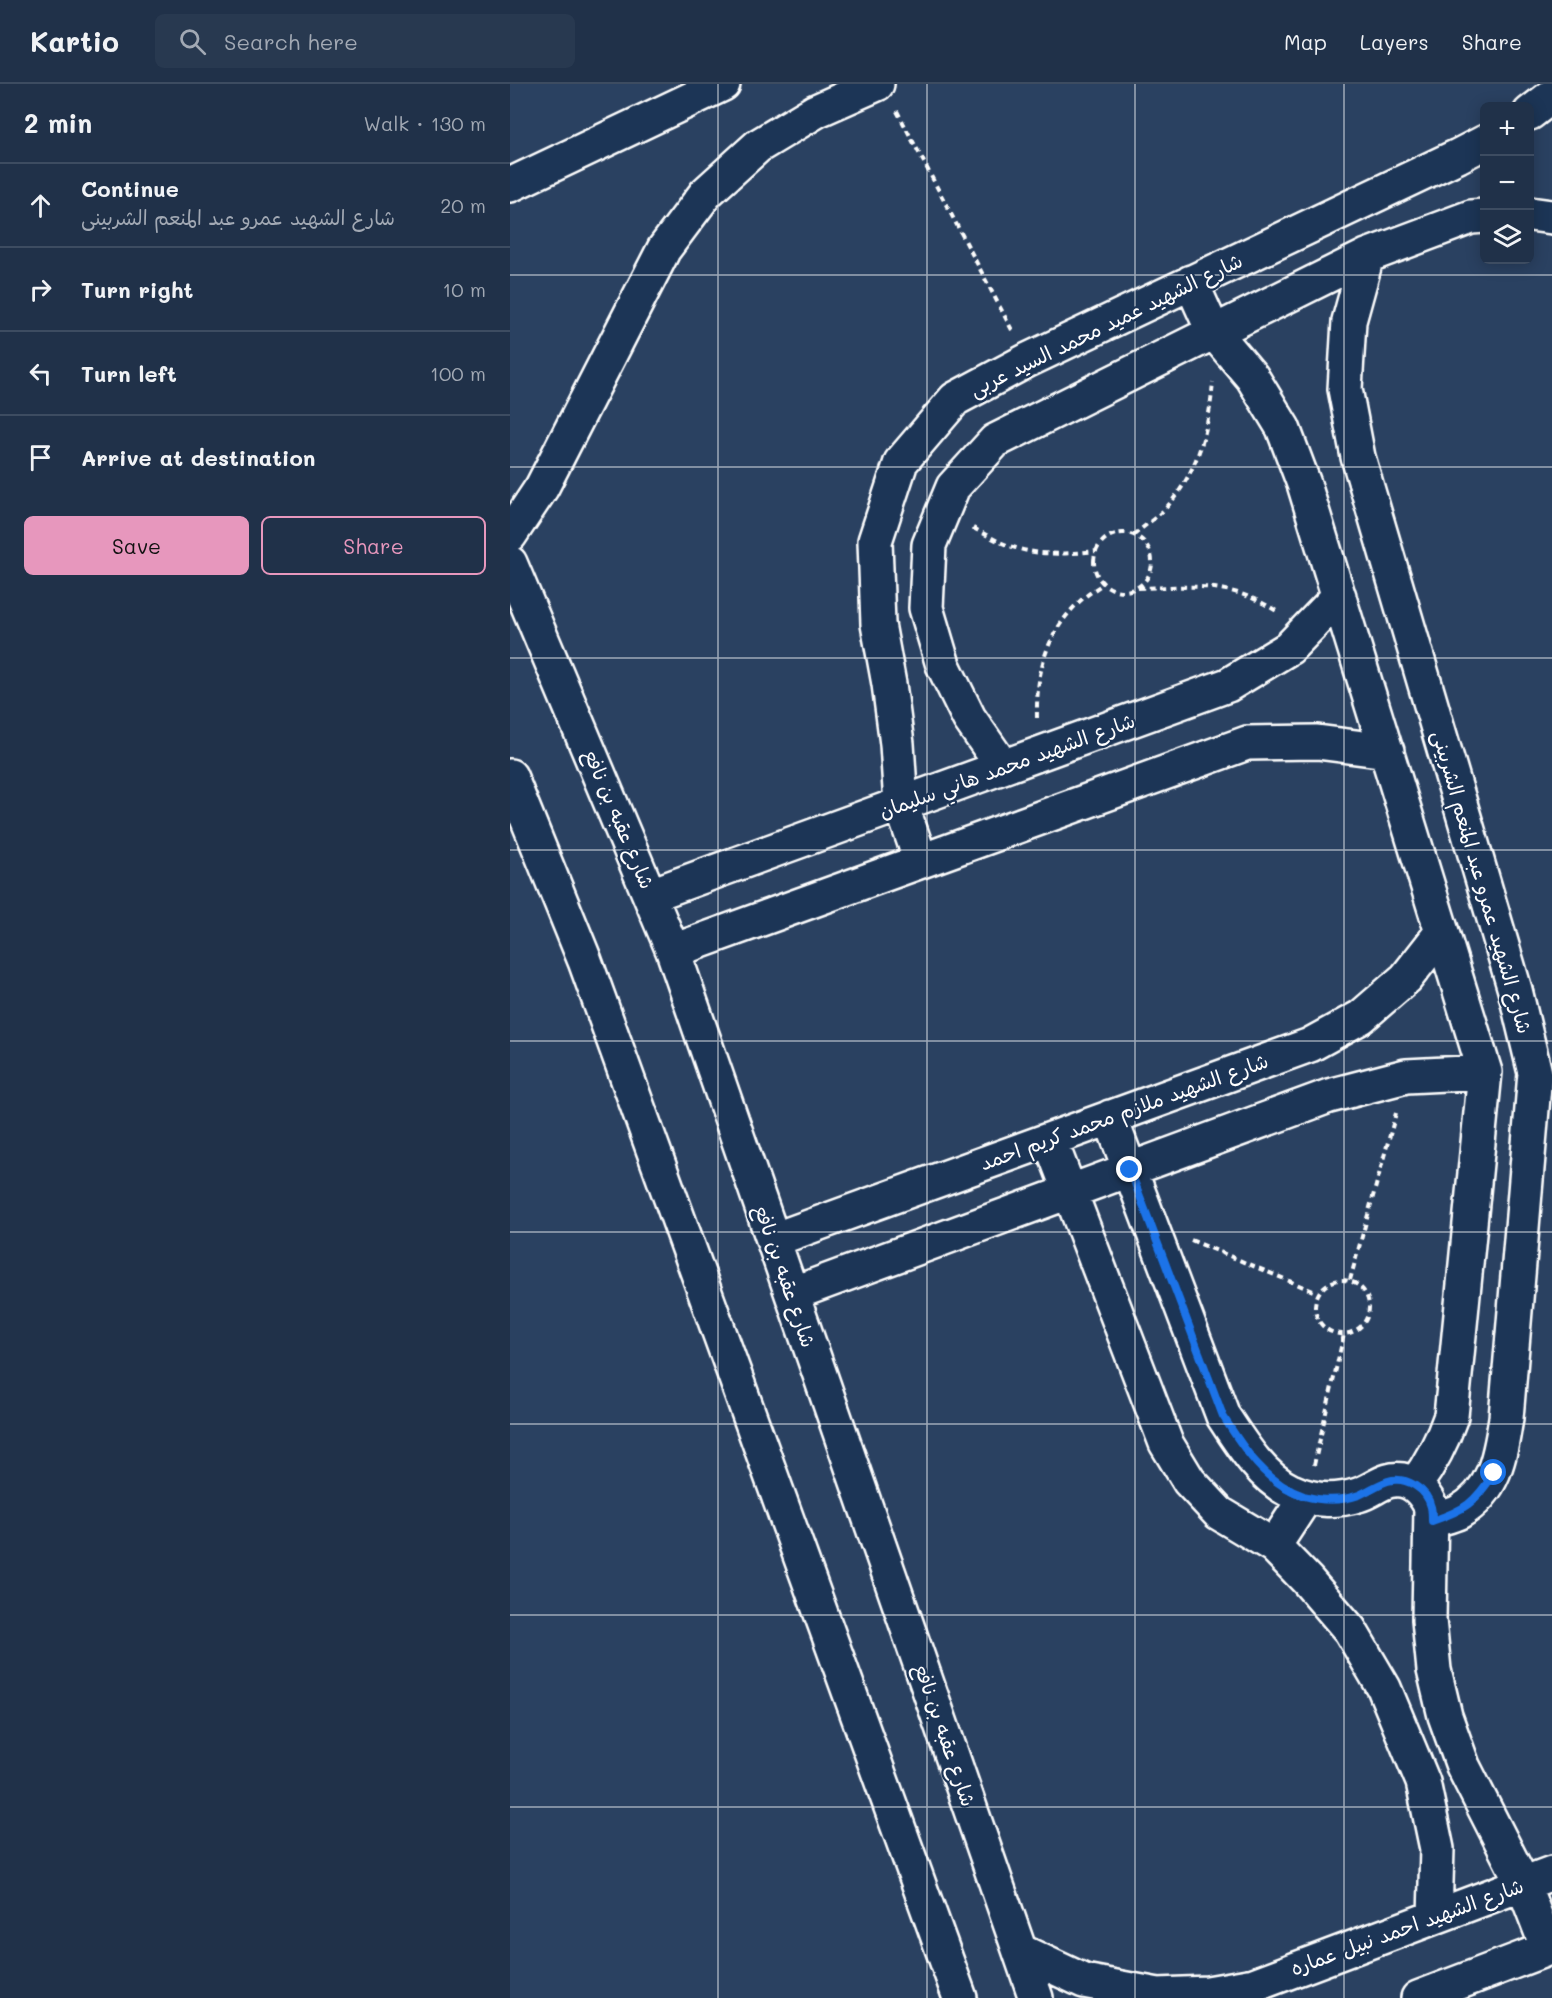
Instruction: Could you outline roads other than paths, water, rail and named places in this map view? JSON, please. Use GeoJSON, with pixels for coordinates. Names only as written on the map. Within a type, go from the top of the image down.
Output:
{"type":"FeatureCollection","features":[{"type":"Feature","properties":{"kind":"street"},"geometry":{"type":"LineString","coordinates":[[510,184],[723,84]]}},
{"type":"Feature","properties":{"kind":"street"},"geometry":{"type":"LineString","coordinates":[[510,536],[542,488],[664,249],[706,193],[758,146],[816,111],[886,95]]}},
{"type":"Feature","properties":{"kind":"street"},"geometry":{"type":"LineString","coordinates":[[1534,110],[1552,96]]}},
{"type":"Feature","properties":{"kind":"street","name":"شارع الشهيد عميد محمد السيد عربى"},"geometry":{"type":"LineString","coordinates":[[921,861],[901,804],[890,684],[878,624],[875,541],[901,462],[955,399],[1028,360],[1480,144]]}},
{"type":"Feature","properties":{"kind":"street"},"geometry":{"type":"LineString","coordinates":[[1534,215],[1552,217]]}},
{"type":"Feature","properties":{"kind":"street"},"geometry":{"type":"LineString","coordinates":[[1003,767],[969,718],[944,665],[926,608],[928,546],[953,487],[995,441],[1215,334],[1367,256],[1471,217],[1480,216]]}},
{"type":"Feature","properties":{"kind":"street","name":"شارع الشهيد عمرو عبد المنعم الشربينى"},"geometry":{"type":"LineString","coordinates":[[1367,256],[1349,321],[1346,389],[1358,457],[1515,990],[1535,1073],[1506,1418],[1501,1447],[1494,1473],[1479,1496],[1458,1512],[1432,1521]]}},
{"type":"Feature","properties":{"kind":"street"},"geometry":{"type":"LineString","coordinates":[[1191,282],[1215,334],[1252,376],[1283,428],[1304,484],[1485,1072],[1451,1416],[1443,1441],[1431,1464],[1415,1485]]}},
{"type":"Feature","properties":{"kind":"street","name":"شارع عقبه بن نافع"},"geometry":{"type":"LineString","coordinates":[[510,563],[673,951],[1036,1998]]}},
{"type":"Feature","properties":{"kind":"street","name":"شارع الشهيد محمد هاني سليمان"},"geometry":{"type":"LineString","coordinates":[[651,895],[1228,685],[1289,648],[1339,596]]}},
{"type":"Feature","properties":{"kind":"street"},"geometry":{"type":"LineString","coordinates":[[673,951],[1247,743],[1317,742],[1387,751]]}},
{"type":"Feature","properties":{"kind":"street"},"geometry":{"type":"LineString","coordinates":[[510,776],[589,973],[960,1998]]}},
{"type":"Feature","properties":{"kind":"street","name":"شارع الشهيد ملازم محمد كريم احمد"},"geometry":{"type":"LineString","coordinates":[[773,1240],[1310,1045],[1362,1017],[1406,978],[1442,932]]}},
{"type":"Feature","properties":{"kind":"street"},"geometry":{"type":"LineString","coordinates":[[792,1294],[1329,1096],[1406,1076],[1485,1072]]}},
{"type":"Feature","properties":{"kind":"street"},"geometry":{"type":"LineString","coordinates":[[1110,1117],[1223,1416],[1243,1448],[1275,1482],[1306,1497],[1324,1500],[1342,1499],[1360,1495],[1389,1481],[1403,1480],[1415,1485],[1425,1494],[1431,1507],[1429,1620],[1434,1670],[1445,1716],[1463,1766],[1538,1879],[1550,1948],[1418,1998]]}},
{"type":"Feature","properties":{"kind":"street"},"geometry":{"type":"LineString","coordinates":[[1050,1140],[1166,1443],[1189,1481],[1219,1513],[1274,1546],[1350,1630],[1384,1688],[1424,1782],[1437,1850],[1435,1916]]}},
{"type":"Feature","properties":{"kind":"street"},"geometry":{"type":"LineString","coordinates":[[1274,1546],[1306,1497]]}},
{"type":"Feature","properties":{"kind":"street","name":"شارع الشهيد احمد نبيل عماره"},"geometry":{"type":"LineString","coordinates":[[1020,1951],[1084,1981],[1158,1995],[1208,1993],[1254,1985],[1538,1879]]}}]}
